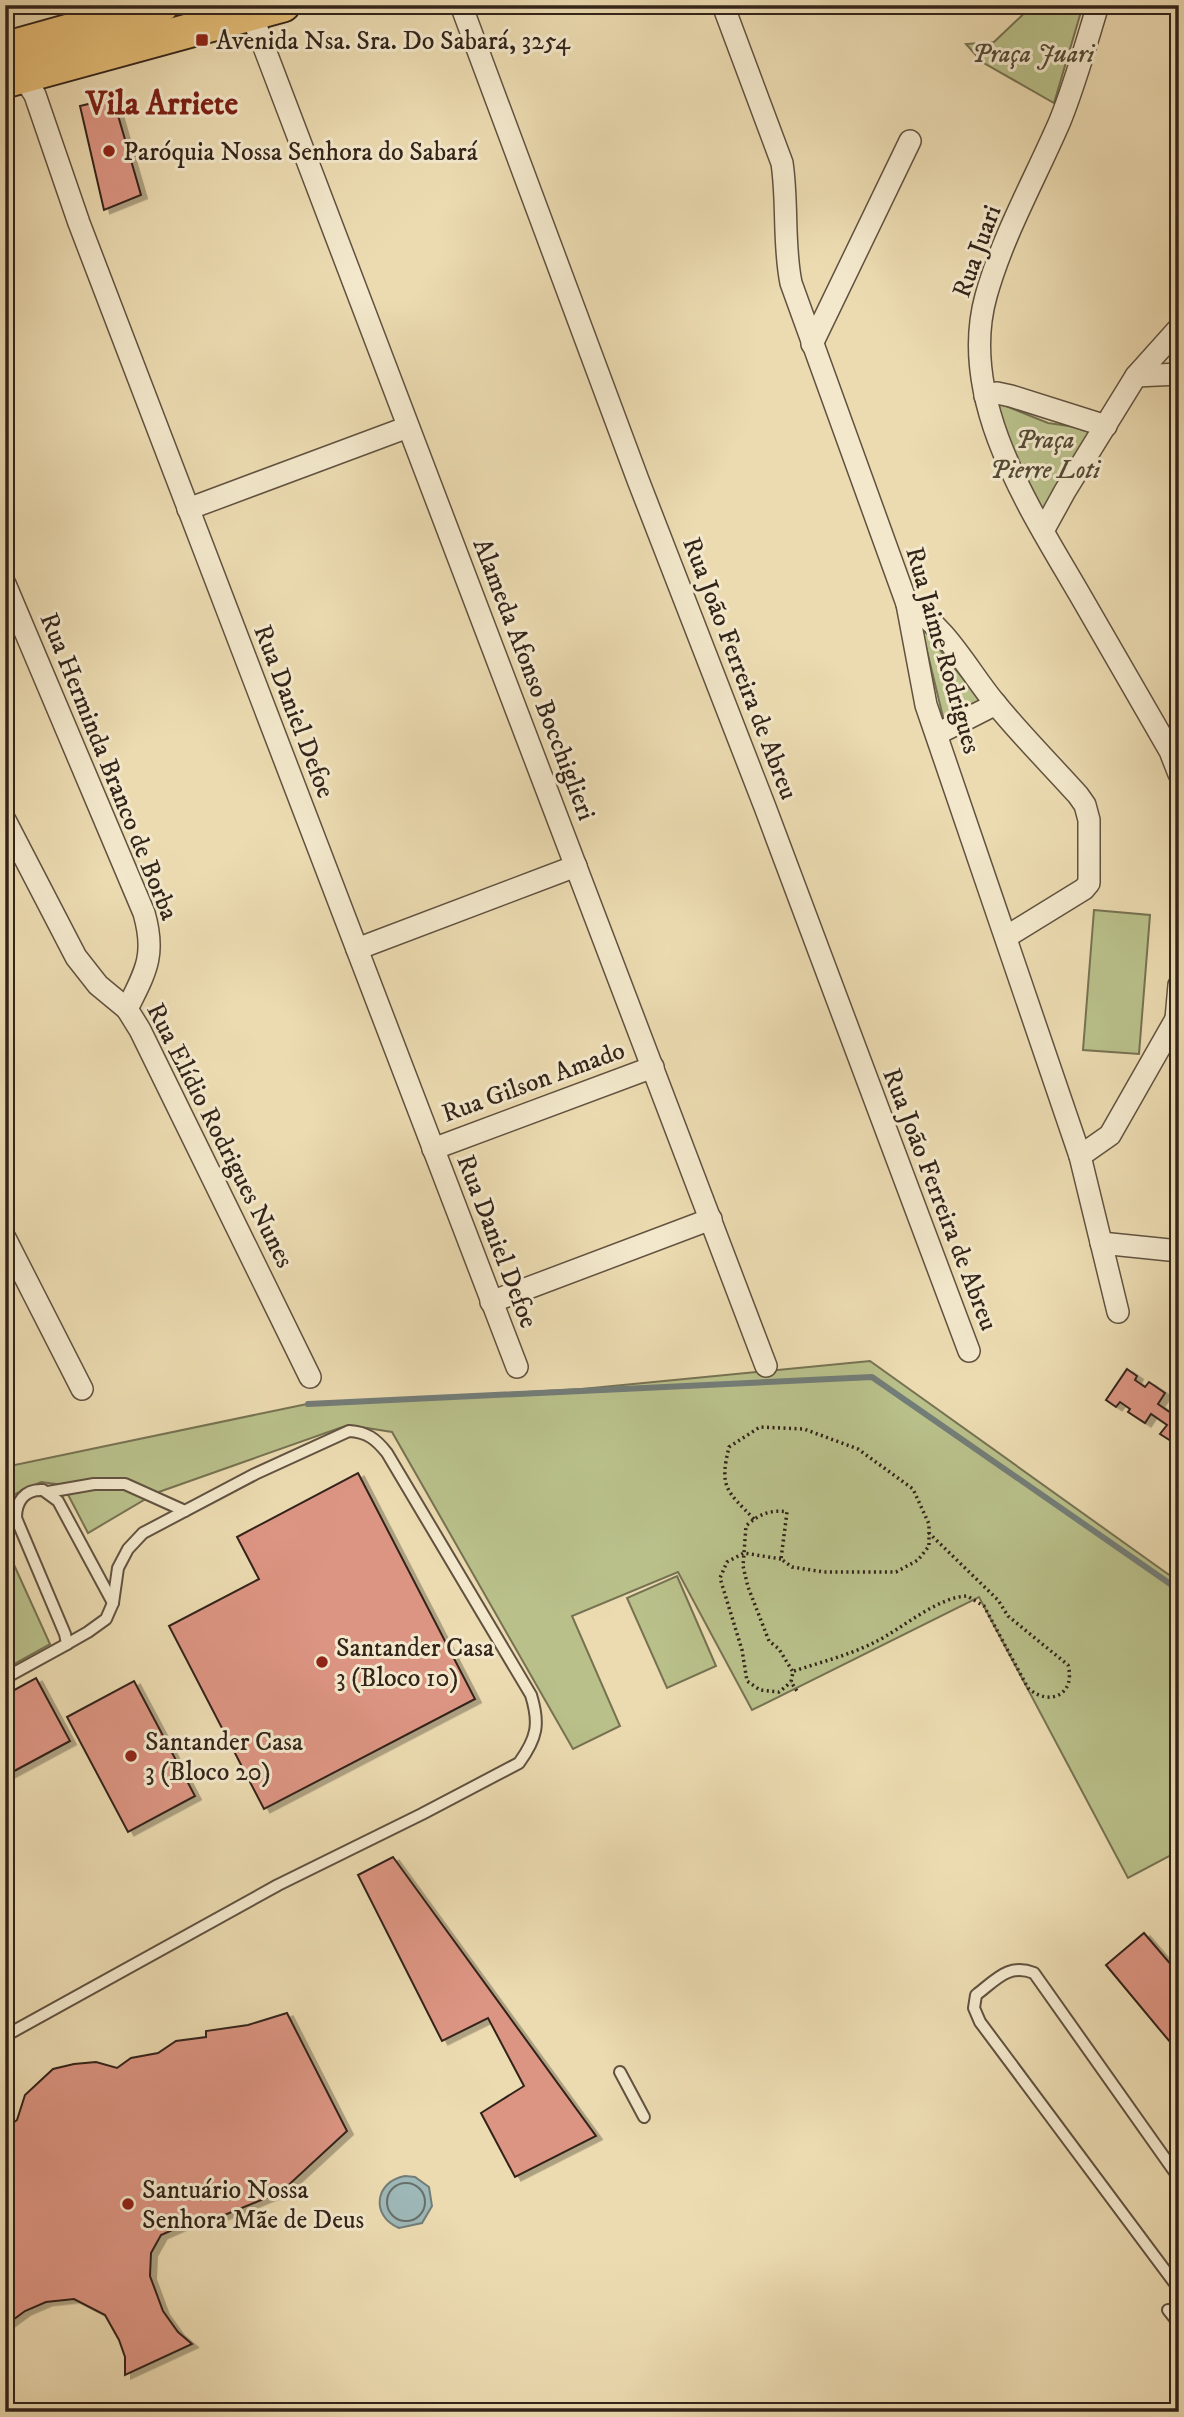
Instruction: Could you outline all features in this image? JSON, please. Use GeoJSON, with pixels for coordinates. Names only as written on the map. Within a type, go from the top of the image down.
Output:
{"type":"FeatureCollection","features":[{"type":"Feature","properties":{"kind":"main road"},"geometry":{"type":"LineString","coordinates":[[11,68],[162,5]]}},
{"type":"Feature","properties":{"kind":"main road"},"geometry":{"type":"LineString","coordinates":[[11,68],[267,9]]}},
{"type":"Feature","properties":{"kind":"street","name":"Rua João Ferreira de Abreu"},"geometry":{"type":"LineString","coordinates":[[461,5],[638,480],[765,807],[969,1351]]}},
{"type":"Feature","properties":{"kind":"street","name":"Rua Jaime Rodrigues"},"geometry":{"type":"LineString","coordinates":[[723,5],[782,163],[787,265],[791,283],[907,604],[922,688],[1080,1156],[1118,1312]]}},
{"type":"Feature","properties":{"kind":"street","name":"Rua Juari"},"geometry":{"type":"LineString","coordinates":[[1098,5],[1061,118],[997,260],[985,299],[980,331],[980,357],[985,396],[1012,472],[1043,531],[1175,750],[1179,774]]}},
{"type":"Feature","properties":{"kind":"street","name":"Alameda Afonso Bocchiglieri"},"geometry":{"type":"LineString","coordinates":[[267,9],[408,427],[766,1366]]}},
{"type":"Feature","properties":{"kind":"street","name":"Rua Daniel Defoe"},"geometry":{"type":"LineString","coordinates":[[11,68],[35,95],[70,199],[517,1367]]}},
{"type":"Feature","properties":{"kind":"street"},"geometry":{"type":"LineString","coordinates":[[812,344],[909,141]]}},
{"type":"Feature","properties":{"kind":"street"},"geometry":{"type":"LineString","coordinates":[[1043,531],[1136,376],[1179,328]]}},
{"type":"Feature","properties":{"kind":"street"},"geometry":{"type":"LineString","coordinates":[[1136,376],[1179,374]]}},
{"type":"Feature","properties":{"kind":"street"},"geometry":{"type":"LineString","coordinates":[[985,396],[997,393],[1011,396],[1107,426]]}},
{"type":"Feature","properties":{"kind":"street"},"geometry":{"type":"LineString","coordinates":[[188,509],[408,427]]}},
{"type":"Feature","properties":{"kind":"street","name":"Rua Herminda Branco de Borba"},"geometry":{"type":"LineString","coordinates":[[5,584],[139,900],[148,928],[150,956],[127,1009]]}},
{"type":"Feature","properties":{"kind":"street"},"geometry":{"type":"LineString","coordinates":[[907,604],[923,614],[945,636],[996,704],[1085,805],[1089,820],[1089,883],[1084,889],[1006,937]]}},
{"type":"Feature","properties":{"kind":"street"},"geometry":{"type":"LineString","coordinates":[[937,734],[996,704]]}},
{"type":"Feature","properties":{"kind":"street","name":"Rua Elídio Rodrigues Nunes"},"geometry":{"type":"LineString","coordinates":[[5,820],[76,957],[98,985],[127,1009],[140,1030],[310,1377]]}},
{"type":"Feature","properties":{"kind":"street"},"geometry":{"type":"LineString","coordinates":[[357,949],[576,866]]}},
{"type":"Feature","properties":{"kind":"street"},"geometry":{"type":"LineString","coordinates":[[1080,1156],[1110,1135],[1178,1020],[1179,985]]}},
{"type":"Feature","properties":{"kind":"street","name":"Rua Gilson Amado"},"geometry":{"type":"LineString","coordinates":[[433,1149],[653,1066]]}},
{"type":"Feature","properties":{"kind":"street"},"geometry":{"type":"LineString","coordinates":[[491,1302],[711,1219]]}},
{"type":"Feature","properties":{"kind":"street"},"geometry":{"type":"LineString","coordinates":[[5,1238],[82,1388]]}},
{"type":"Feature","properties":{"kind":"street"},"geometry":{"type":"LineString","coordinates":[[1101,1243],[1179,1251]]}},
{"type":"Feature","properties":{"kind":"lane"},"geometry":{"type":"LineString","coordinates":[[5,1678],[88,1632],[106,1619],[113,1603],[118,1568],[128,1549],[143,1533],[255,1474],[349,1431],[367,1434],[387,1453],[531,1695],[537,1730],[530,1748],[519,1763],[278,1885],[5,2036]]}},
{"type":"Feature","properties":{"kind":"lane"},"geometry":{"type":"LineString","coordinates":[[67,1644],[16,1518],[16,1506],[21,1498],[36,1490],[48,1492],[94,1484],[125,1484],[185,1511]]}},
{"type":"Feature","properties":{"kind":"lane"},"geometry":{"type":"LineString","coordinates":[[48,1492],[58,1501],[113,1603]]}},
{"type":"Feature","properties":{"kind":"lane"},"geometry":{"type":"LineString","coordinates":[[1179,2178],[1034,1973],[1022,1968],[1006,1972],[976,1995],[974,2008],[980,2022],[1179,2289]]}},
{"type":"Feature","properties":{"kind":"lane"},"geometry":{"type":"LineString","coordinates":[[620,2072],[644,2117]]}},
{"type":"Feature","properties":{"kind":"lane"},"geometry":{"type":"LineString","coordinates":[[1168,2310],[1179,2324]]}},
{"type":"Feature","properties":{"kind":"path"},"geometry":{"type":"LineString","coordinates":[[754,1519],[729,1493],[724,1469],[729,1447],[760,1427],[804,1429],[858,1449],[913,1489],[929,1524],[929,1546],[918,1560],[896,1572],[824,1572],[792,1567],[781,1559],[744,1553],[727,1562],[720,1578],[743,1650],[747,1681],[760,1690],[779,1692],[791,1682],[793,1672],[779,1649],[769,1641],[748,1587],[743,1566],[744,1553],[746,1526],[754,1519],[774,1510],[786,1512],[781,1559]]}},
{"type":"Feature","properties":{"kind":"path"},"geometry":{"type":"LineString","coordinates":[[793,1672],[866,1646],[945,1602],[967,1596],[984,1606],[1028,1688],[1036,1695],[1049,1697],[1063,1694],[1069,1686],[1071,1676],[1068,1665],[1008,1616],[998,1600],[929,1533]]}},
{"type":"Feature","properties":{"kind":"path"},"geometry":{"type":"LineString","coordinates":[[791,1682],[797,1691]]}},
{"type":"Feature","properties":{"kind":"green space","name":"Praça Juari"},"geometry":{"type":"Polygon","coordinates":[[[1033,5],[1083,5],[1054,103],[982,62],[966,44],[994,42],[1033,5]]]}},
{"type":"Feature","properties":{"kind":"green space","name":"Praça Pierre Loti"},"geometry":{"type":"Polygon","coordinates":[[[996,402],[1048,423],[1097,430],[1044,516],[1020,470],[996,402]]]}},
{"type":"Feature","properties":{"kind":"green space"},"geometry":{"type":"Polygon","coordinates":[[[921,626],[982,702],[944,721],[921,626]]]}},
{"type":"Feature","properties":{"kind":"green space"},"geometry":{"type":"Polygon","coordinates":[[[1094,910],[1150,915],[1139,1054],[1083,1050],[1094,910]]]}},
{"type":"Feature","properties":{"kind":"green space"},"geometry":{"type":"Polygon","coordinates":[[[870,1361],[1179,1582],[1179,1851],[1128,1878],[979,1597],[752,1710],[678,1572],[572,1616],[620,1726],[573,1749],[392,1432],[348,1425],[156,1493],[88,1533],[63,1485],[41,1482],[5,1499],[5,1467],[307,1404],[582,1389],[870,1361]]]}},
{"type":"Feature","properties":{"kind":"green space"},"geometry":{"type":"Polygon","coordinates":[[[5,1545],[50,1644],[5,1669],[7,1615],[5,1545]]]}},
{"type":"Feature","properties":{"kind":"green space"},"geometry":{"type":"Polygon","coordinates":[[[677,1576],[716,1666],[667,1688],[627,1598],[677,1576]]]}},
{"type":"Feature","properties":{"kind":"water"},"geometry":{"type":"Polygon","coordinates":[[[405,2176],[415,2177],[429,2187],[432,2206],[422,2223],[399,2228],[383,2216],[380,2199],[387,2185],[405,2176]]]}},
{"type":"Feature","properties":{"kind":"building","name":"Paróquia Nossa Senhora do Sabará"},"geometry":{"type":"Polygon","coordinates":[[[113,98],[141,195],[104,210],[80,106],[113,98]]]}},
{"type":"Feature","properties":{"kind":"building"},"geometry":{"type":"Polygon","coordinates":[[[1127,1369],[1137,1376],[1135,1380],[1145,1387],[1149,1382],[1165,1393],[1158,1404],[1174,1415],[1179,1407],[1179,1433],[1177,1432],[1171,1441],[1160,1434],[1167,1425],[1151,1414],[1145,1423],[1128,1412],[1130,1409],[1120,1402],[1116,1407],[1106,1400],[1127,1369]]]}},
{"type":"Feature","properties":{"kind":"building","name":"Santander Casa 3 (Bloco 10)"},"geometry":{"type":"Polygon","coordinates":[[[358,1473],[475,1699],[264,1809],[169,1626],[259,1579],[237,1537],[358,1473]]]}},
{"type":"Feature","properties":{"kind":"building","name":"Santander Casa 3 (Bloco 20)"},"geometry":{"type":"Polygon","coordinates":[[[36,1678],[70,1741],[5,1776],[5,1695],[36,1678]]]}},
{"type":"Feature","properties":{"kind":"building","name":"Santander Casa 3 (Bloco 20)"},"geometry":{"type":"Polygon","coordinates":[[[134,1681],[195,1796],[128,1832],[67,1717],[134,1681]]]}},
{"type":"Feature","properties":{"kind":"building"},"geometry":{"type":"Polygon","coordinates":[[[393,1857],[596,2136],[515,2177],[481,2113],[524,2086],[488,2018],[442,2041],[358,1875],[393,1857]]]}},
{"type":"Feature","properties":{"kind":"building"},"geometry":{"type":"Polygon","coordinates":[[[1144,1933],[1179,1974],[1179,2045],[1175,2048],[1106,1965],[1144,1933]]]}},
{"type":"Feature","properties":{"kind":"building","name":"Santuário Nossa Senhora Mãe de Deus"},"geometry":{"type":"Polygon","coordinates":[[[287,2013],[347,2131],[281,2192],[222,2216],[186,2224],[161,2235],[151,2253],[150,2276],[163,2311],[178,2332],[192,2344],[125,2375],[125,2357],[105,2315],[74,2299],[46,2302],[25,2311],[6,2325],[5,2129],[17,2120],[25,2095],[53,2069],[96,2062],[117,2068],[131,2058],[158,2053],[176,2041],[206,2037],[206,2031],[248,2025],[287,2013]]]}},
{"type":"Feature","properties":{"kind":"waterway"},"geometry":{"type":"LineString","coordinates":[[308,1404],[872,1377],[1179,1590]]}},
{"type":"Feature","properties":{"kind":"place","name":"Avenida Nsa. Sra. Do Sabará, 3254"},"geometry":{"type":"Point","coordinates":[202,40]}},
{"type":"Feature","properties":{"kind":"place","name":"Paróquia Nossa Senhora do Sabará"},"geometry":{"type":"Point","coordinates":[109,151]}},
{"type":"Feature","properties":{"kind":"place","name":"Santander Casa 3 (Bloco 10)"},"geometry":{"type":"Point","coordinates":[322,1662]}},
{"type":"Feature","properties":{"kind":"place","name":"Santander Casa 3 (Bloco 20)"},"geometry":{"type":"Point","coordinates":[131,1756]}},
{"type":"Feature","properties":{"kind":"place","name":"Santuário Nossa Senhora Mãe de Deus"},"geometry":{"type":"Point","coordinates":[128,2204]}},
{"type":"Feature","properties":{"kind":"district","name":"Vila Arriete"},"geometry":{"type":"Point","coordinates":[162,102]}}]}
